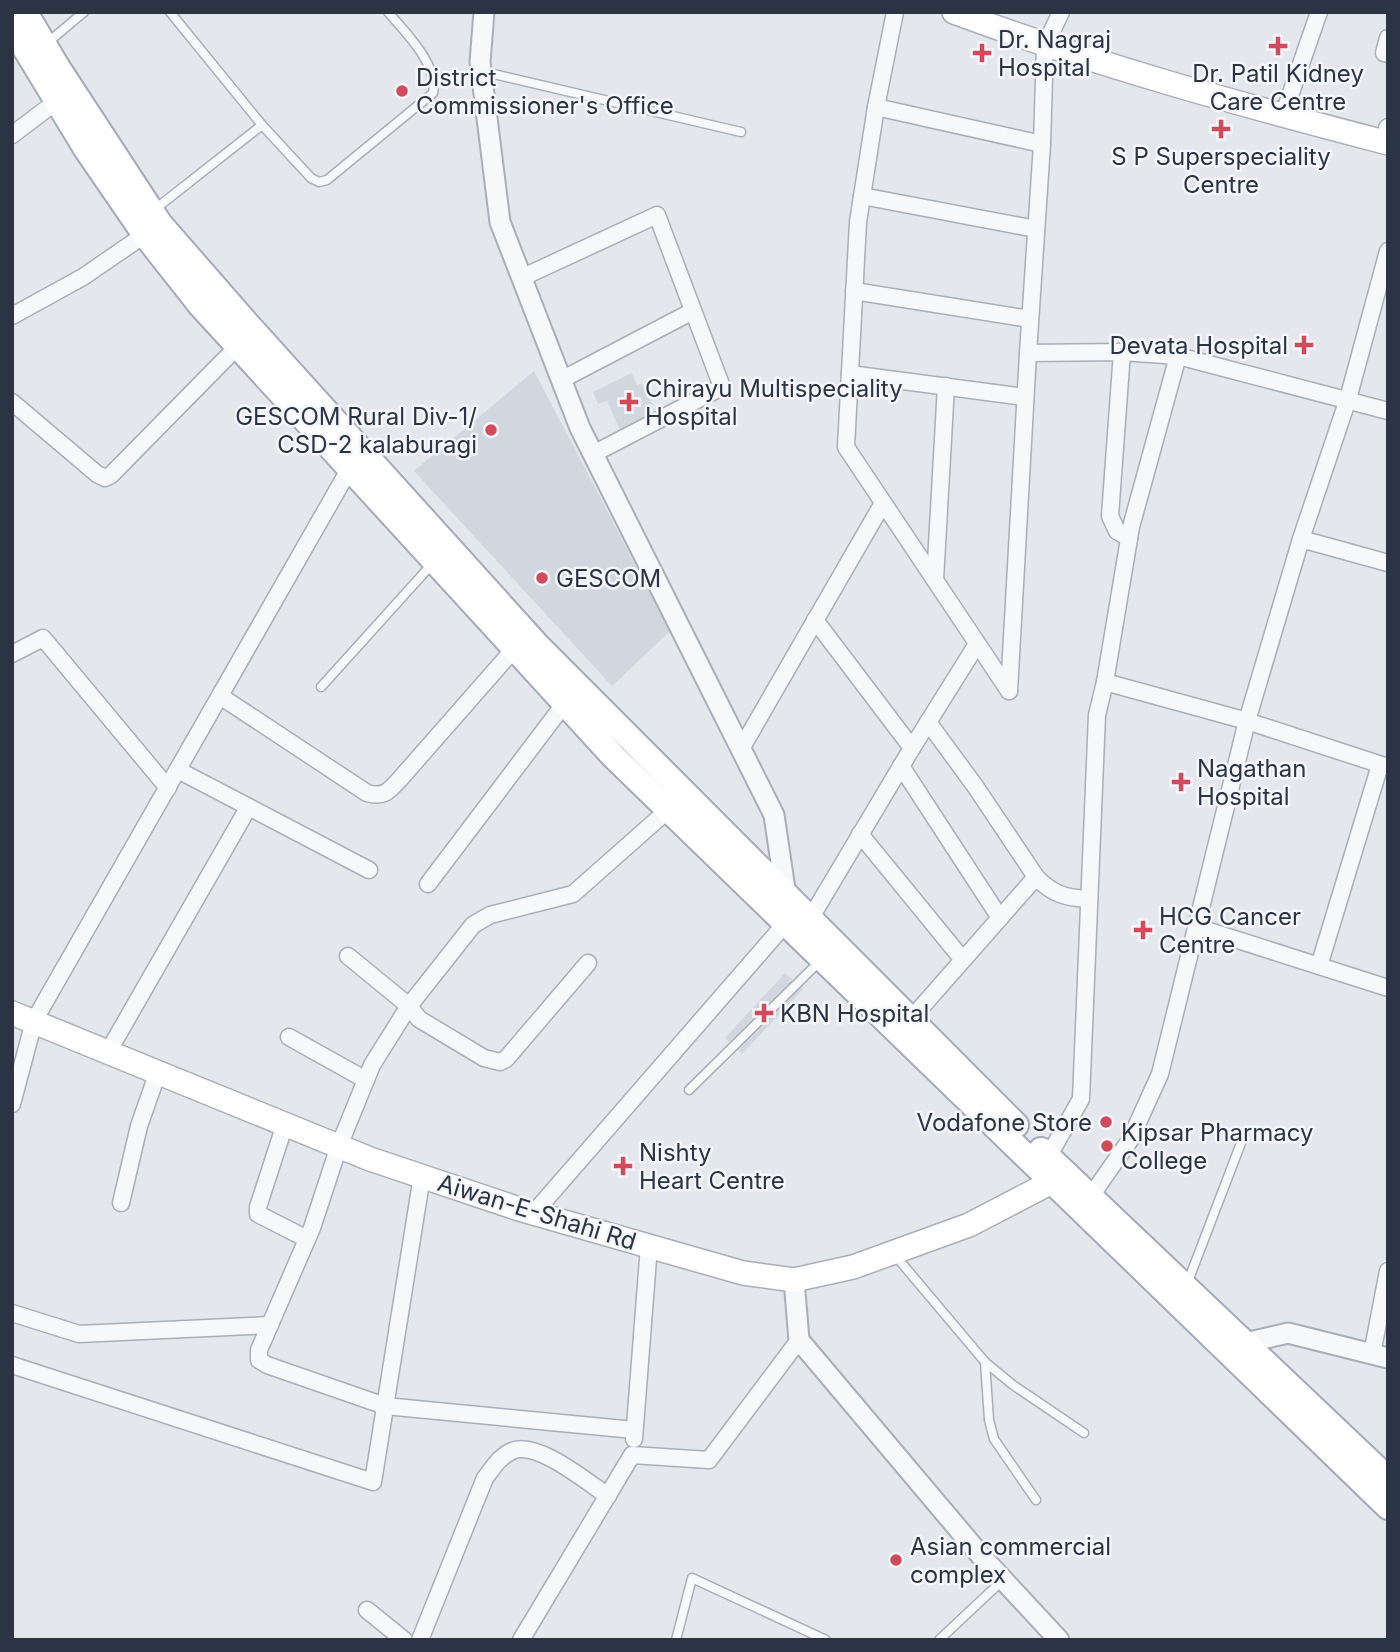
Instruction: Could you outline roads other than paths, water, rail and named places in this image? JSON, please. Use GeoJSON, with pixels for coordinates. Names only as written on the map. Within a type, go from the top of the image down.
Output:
{"type":"FeatureCollection","features":[{"type":"Feature","properties":{"kind":"main road"},"geometry":{"type":"LineString","coordinates":[[25,12],[201,306],[565,703],[668,810],[821,959],[1059,1178],[1388,1507]]}},
{"type":"Feature","properties":{"kind":"main road"},"geometry":{"type":"LineString","coordinates":[[954,12],[1285,109],[1388,143]]}},
{"type":"Feature","properties":{"kind":"main road"},"geometry":{"type":"LineString","coordinates":[[989,12],[1048,40]]}},
{"type":"Feature","properties":{"kind":"main road"},"geometry":{"type":"LineString","coordinates":[[12,27],[86,149],[538,646],[1048,1157],[1059,1178],[1091,1196],[1388,1479]]}},
{"type":"Feature","properties":{"kind":"main road"},"geometry":{"type":"LineString","coordinates":[[1285,109],[1388,128]]}},
{"type":"Feature","properties":{"kind":"main road","name":"Aiwan-E-Shahi Rd"},"geometry":{"type":"LineString","coordinates":[[12,1013],[339,1146],[422,1176],[533,1214],[743,1273],[794,1280],[853,1267],[969,1225],[1059,1178]]}},
{"type":"Feature","properties":{"kind":"street"},"geometry":{"type":"LineString","coordinates":[[484,12],[481,71],[500,222],[561,380],[593,454],[774,815],[786,896]]}},
{"type":"Feature","properties":{"kind":"street"},"geometry":{"type":"LineString","coordinates":[[895,12],[876,107],[858,222],[846,447],[1010,691],[1048,40],[1061,12]]}},
{"type":"Feature","properties":{"kind":"street"},"geometry":{"type":"LineString","coordinates":[[1285,109],[1320,12]]}},
{"type":"Feature","properties":{"kind":"street"},"geometry":{"type":"LineString","coordinates":[[1388,38],[1384,53],[1388,54]]}},
{"type":"Feature","properties":{"kind":"street"},"geometry":{"type":"LineString","coordinates":[[12,135],[57,101]]}},
{"type":"Feature","properties":{"kind":"street"},"geometry":{"type":"LineString","coordinates":[[876,107],[1042,144]]}},
{"type":"Feature","properties":{"kind":"street"},"geometry":{"type":"LineString","coordinates":[[862,196],[1036,229]]}},
{"type":"Feature","properties":{"kind":"street"},"geometry":{"type":"LineString","coordinates":[[522,278],[657,215],[722,387],[593,454]]}},
{"type":"Feature","properties":{"kind":"street"},"geometry":{"type":"LineString","coordinates":[[12,316],[83,276],[153,223]]}},
{"type":"Feature","properties":{"kind":"street"},"geometry":{"type":"LineString","coordinates":[[1091,1196],[1130,1140],[1160,1074],[1247,721],[1301,539],[1348,399],[1388,251]]}},
{"type":"Feature","properties":{"kind":"street"},"geometry":{"type":"LineString","coordinates":[[854,291],[1030,319]]}},
{"type":"Feature","properties":{"kind":"street"},"geometry":{"type":"LineString","coordinates":[[561,380],[693,311]]}},
{"type":"Feature","properties":{"kind":"street"},"geometry":{"type":"LineString","coordinates":[[12,402],[104,478],[238,346]]}},
{"type":"Feature","properties":{"kind":"street"},"geometry":{"type":"LineString","coordinates":[[1028,353],[1122,352],[1178,356],[1388,411]]}},
{"type":"Feature","properties":{"kind":"street"},"geometry":{"type":"LineString","coordinates":[[1122,352],[1110,516],[1117,531],[1129,538]]}},
{"type":"Feature","properties":{"kind":"street"},"geometry":{"type":"LineString","coordinates":[[1048,1157],[1081,1099],[1097,715],[1129,538],[1178,356]]}},
{"type":"Feature","properties":{"kind":"street"},"geometry":{"type":"LineString","coordinates":[[850,374],[1026,397]]}},
{"type":"Feature","properties":{"kind":"street"},"geometry":{"type":"LineString","coordinates":[[935,580],[946,386]]}},
{"type":"Feature","properties":{"kind":"street"},"geometry":{"type":"LineString","coordinates":[[12,1104],[34,1021],[351,468]]}},
{"type":"Feature","properties":{"kind":"street"},"geometry":{"type":"LineString","coordinates":[[741,749],[883,503]]}},
{"type":"Feature","properties":{"kind":"street"},"geometry":{"type":"LineString","coordinates":[[1301,539],[1388,564]]}},
{"type":"Feature","properties":{"kind":"street"},"geometry":{"type":"LineString","coordinates":[[815,620],[912,748]]}},
{"type":"Feature","properties":{"kind":"street"},"geometry":{"type":"LineString","coordinates":[[12,654],[43,638],[168,788]]}},
{"type":"Feature","properties":{"kind":"street"},"geometry":{"type":"LineString","coordinates":[[810,919],[977,644]]}},
{"type":"Feature","properties":{"kind":"street"},"geometry":{"type":"LineString","coordinates":[[220,696],[367,793],[385,795],[515,648]]}},
{"type":"Feature","properties":{"kind":"street"},"geometry":{"type":"LineString","coordinates":[[1105,682],[1247,721],[1384,766],[1319,966]]}},
{"type":"Feature","properties":{"kind":"street"},"geometry":{"type":"LineString","coordinates":[[428,884],[565,703]]}},
{"type":"Feature","properties":{"kind":"street"},"geometry":{"type":"LineString","coordinates":[[928,722],[1044,887],[1062,896],[1088,899]]}},
{"type":"Feature","properties":{"kind":"street"},"geometry":{"type":"LineString","coordinates":[[901,766],[1000,918]]}},
{"type":"Feature","properties":{"kind":"street"},"geometry":{"type":"LineString","coordinates":[[178,770],[369,870]]}},
{"type":"Feature","properties":{"kind":"street"},"geometry":{"type":"LineString","coordinates":[[108,1052],[248,808]]}},
{"type":"Feature","properties":{"kind":"street"},"geometry":{"type":"LineString","coordinates":[[634,1430],[385,1406],[267,1366],[259,1360],[259,1350],[307,1239],[339,1146],[366,1080],[378,1054],[409,1006],[473,925],[490,915],[573,894],[668,810]]}},
{"type":"Feature","properties":{"kind":"street"},"geometry":{"type":"LineString","coordinates":[[860,834],[963,960]]}},
{"type":"Feature","properties":{"kind":"street"},"geometry":{"type":"LineString","coordinates":[[911,1019],[1036,877]]}},
{"type":"Feature","properties":{"kind":"street"},"geometry":{"type":"LineString","coordinates":[[533,1214],[785,924]]}},
{"type":"Feature","properties":{"kind":"street"},"geometry":{"type":"LineString","coordinates":[[1197,927],[1388,988]]}},
{"type":"Feature","properties":{"kind":"street"},"geometry":{"type":"LineString","coordinates":[[348,956],[409,1006],[419,1019],[484,1058],[500,1062],[506,1059],[588,963]]}},
{"type":"Feature","properties":{"kind":"street"},"geometry":{"type":"LineString","coordinates":[[289,1037],[366,1080]]}},
{"type":"Feature","properties":{"kind":"street"},"geometry":{"type":"LineString","coordinates":[[121,1203],[139,1126],[158,1072]]}},
{"type":"Feature","properties":{"kind":"street"},"geometry":{"type":"LineString","coordinates":[[285,1124],[258,1214],[307,1239]]}},
{"type":"Feature","properties":{"kind":"street"},"geometry":{"type":"LineString","coordinates":[[12,1365],[373,1482],[422,1176]]}},
{"type":"Feature","properties":{"kind":"street"},"geometry":{"type":"LineString","coordinates":[[521,1640],[632,1455],[649,1246]]}},
{"type":"Feature","properties":{"kind":"street"},"geometry":{"type":"LineString","coordinates":[[1245,1343],[1288,1333],[1380,1356],[1388,1271]]}},
{"type":"Feature","properties":{"kind":"street"},"geometry":{"type":"LineString","coordinates":[[794,1280],[799,1340],[982,1557],[1059,1640]]}},
{"type":"Feature","properties":{"kind":"street"},"geometry":{"type":"LineString","coordinates":[[12,1313],[79,1335],[270,1325]]}},
{"type":"Feature","properties":{"kind":"street"},"geometry":{"type":"LineString","coordinates":[[632,1455],[709,1460],[799,1340]]}},
{"type":"Feature","properties":{"kind":"street"},"geometry":{"type":"LineString","coordinates":[[420,1640],[485,1478],[500,1458],[513,1450],[521,1449],[541,1454],[552,1458],[608,1496]]}},
{"type":"Feature","properties":{"kind":"street"},"geometry":{"type":"LineString","coordinates":[[368,1610],[404,1640]]}},
{"type":"Feature","properties":{"kind":"lane"},"geometry":{"type":"LineString","coordinates":[[45,45],[84,12]]}},
{"type":"Feature","properties":{"kind":"lane"},"geometry":{"type":"LineString","coordinates":[[170,12],[262,125],[311,177],[319,182],[327,180],[429,98],[434,85],[426,63],[420,51],[388,12]]}},
{"type":"Feature","properties":{"kind":"lane"},"geometry":{"type":"LineString","coordinates":[[481,71],[741,132]]}},
{"type":"Feature","properties":{"kind":"lane"},"geometry":{"type":"LineString","coordinates":[[153,223],[262,125]]}},
{"type":"Feature","properties":{"kind":"lane"},"geometry":{"type":"LineString","coordinates":[[321,687],[435,560]]}},
{"type":"Feature","properties":{"kind":"lane"},"geometry":{"type":"LineString","coordinates":[[689,1090],[821,959]]}},
{"type":"Feature","properties":{"kind":"lane"},"geometry":{"type":"LineString","coordinates":[[1185,1286],[1241,1143]]}},
{"type":"Feature","properties":{"kind":"lane"},"geometry":{"type":"LineString","coordinates":[[894,1253],[985,1362],[1013,1385],[1084,1433]]}},
{"type":"Feature","properties":{"kind":"lane"},"geometry":{"type":"LineString","coordinates":[[985,1362],[989,1420],[995,1439],[1036,1500]]}},
{"type":"Feature","properties":{"kind":"lane"},"geometry":{"type":"LineString","coordinates":[[676,1640],[692,1578],[826,1640]]}},
{"type":"Feature","properties":{"kind":"lane"},"geometry":{"type":"LineString","coordinates":[[939,1640],[1004,1579]]}},
{"type":"Feature","properties":{"kind":"place","name":"Dr. Patil Kidney Care Centre"},"geometry":{"type":"Point","coordinates":[1278,46]}},
{"type":"Feature","properties":{"kind":"place","name":"Dr. Nagraj Hospital"},"geometry":{"type":"Point","coordinates":[982,53]}},
{"type":"Feature","properties":{"kind":"place","name":"District Commissioner's Office"},"geometry":{"type":"Point","coordinates":[402,91]}},
{"type":"Feature","properties":{"kind":"place","name":"S P Superspeciality Centre"},"geometry":{"type":"Point","coordinates":[1221,129]}},
{"type":"Feature","properties":{"kind":"place","name":"Devata Hospital"},"geometry":{"type":"Point","coordinates":[1304,345]}},
{"type":"Feature","properties":{"kind":"place","name":"Chirayu Multispeciality Hospital"},"geometry":{"type":"Point","coordinates":[629,402]}},
{"type":"Feature","properties":{"kind":"place","name":"GESCOM Rural Div-1/ CSD-2 kalaburagi"},"geometry":{"type":"Point","coordinates":[491,430]}},
{"type":"Feature","properties":{"kind":"place","name":"GESCOM"},"geometry":{"type":"Point","coordinates":[542,578]}},
{"type":"Feature","properties":{"kind":"place","name":"Nagathan Hospital"},"geometry":{"type":"Point","coordinates":[1181,782]}},
{"type":"Feature","properties":{"kind":"place","name":"HCG Cancer Centre"},"geometry":{"type":"Point","coordinates":[1143,930]}},
{"type":"Feature","properties":{"kind":"place","name":"KBN Hospital"},"geometry":{"type":"Point","coordinates":[764,1013]}},
{"type":"Feature","properties":{"kind":"place","name":"Vodafone Store"},"geometry":{"type":"Point","coordinates":[1106,1122]}},
{"type":"Feature","properties":{"kind":"place","name":"Kipsar Pharmacy College"},"geometry":{"type":"Point","coordinates":[1107,1146]}},
{"type":"Feature","properties":{"kind":"place","name":"Nishty Heart Centre"},"geometry":{"type":"Point","coordinates":[623,1166]}},
{"type":"Feature","properties":{"kind":"place","name":"Asian commercial complex"},"geometry":{"type":"Point","coordinates":[896,1560]}}]}
